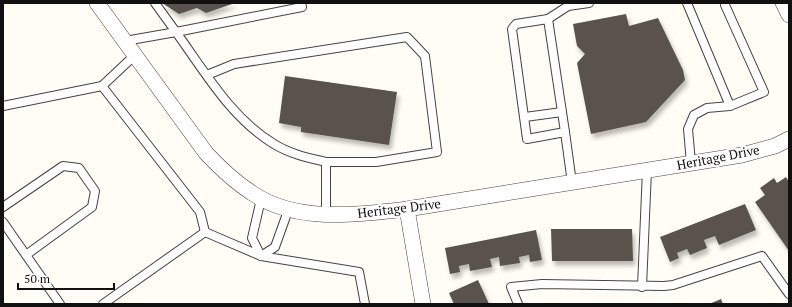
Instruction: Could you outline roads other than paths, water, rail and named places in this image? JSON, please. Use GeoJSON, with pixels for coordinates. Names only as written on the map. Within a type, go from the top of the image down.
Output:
{"type":"FeatureCollection","features":[{"type":"Feature","properties":{"kind":"street","name":"Heritage Drive"},"geometry":{"type":"LineString","coordinates":[[97,3],[206,153],[226,174],[262,199],[307,213],[366,214],[407,209],[742,155],[774,146],[789,139]]}},
{"type":"Feature","properties":{"kind":"street"},"geometry":{"type":"LineString","coordinates":[[783,3],[789,15]]}},
{"type":"Feature","properties":{"kind":"street"},"geometry":{"type":"LineString","coordinates":[[407,209],[423,304]]}},
{"type":"Feature","properties":{"kind":"lane"},"geometry":{"type":"LineString","coordinates":[[155,3],[176,32],[207,75],[228,104],[250,127],[275,145],[299,156],[326,162],[376,162],[437,152],[425,56],[407,37],[234,64],[207,75]]}},
{"type":"Feature","properties":{"kind":"lane"},"geometry":{"type":"LineString","coordinates":[[125,41],[302,7],[301,3]]}},
{"type":"Feature","properties":{"kind":"lane"},"geometry":{"type":"LineString","coordinates":[[565,132],[527,139],[512,29],[516,24],[548,19],[568,6],[589,3]]}},
{"type":"Feature","properties":{"kind":"lane"},"geometry":{"type":"LineString","coordinates":[[688,3],[730,106]]}},
{"type":"Feature","properties":{"kind":"lane"},"geometry":{"type":"LineString","coordinates":[[691,163],[688,129],[694,115],[707,108],[730,106],[764,92],[725,5],[726,3]]}},
{"type":"Feature","properties":{"kind":"lane"},"geometry":{"type":"LineString","coordinates":[[548,19],[572,183]]}},
{"type":"Feature","properties":{"kind":"lane"},"geometry":{"type":"LineString","coordinates":[[3,106],[102,86],[135,55]]}},
{"type":"Feature","properties":{"kind":"lane"},"geometry":{"type":"LineString","coordinates":[[102,86],[200,212],[205,232]]}},
{"type":"Feature","properties":{"kind":"lane"},"geometry":{"type":"LineString","coordinates":[[525,117],[562,112]]}},
{"type":"Feature","properties":{"kind":"lane"},"geometry":{"type":"LineString","coordinates":[[326,162],[326,214]]}},
{"type":"Feature","properties":{"kind":"lane"},"geometry":{"type":"LineString","coordinates":[[3,207],[63,166],[79,168],[95,191],[92,207],[26,255]]}},
{"type":"Feature","properties":{"kind":"lane"},"geometry":{"type":"LineString","coordinates":[[642,287],[647,170]]}},
{"type":"Feature","properties":{"kind":"lane"},"geometry":{"type":"LineString","coordinates":[[261,256],[252,238],[262,199]]}},
{"type":"Feature","properties":{"kind":"lane"},"geometry":{"type":"LineString","coordinates":[[261,256],[275,247],[288,208]]}},
{"type":"Feature","properties":{"kind":"lane"},"geometry":{"type":"LineString","coordinates":[[3,222],[60,304]]}},
{"type":"Feature","properties":{"kind":"lane"},"geometry":{"type":"LineString","coordinates":[[205,232],[261,256],[359,272],[365,304]]}},
{"type":"Feature","properties":{"kind":"lane"},"geometry":{"type":"LineString","coordinates":[[103,304],[205,232]]}},
{"type":"Feature","properties":{"kind":"lane"},"geometry":{"type":"LineString","coordinates":[[518,304],[511,287],[542,284],[642,287],[673,285],[762,256],[789,294]]}}]}
